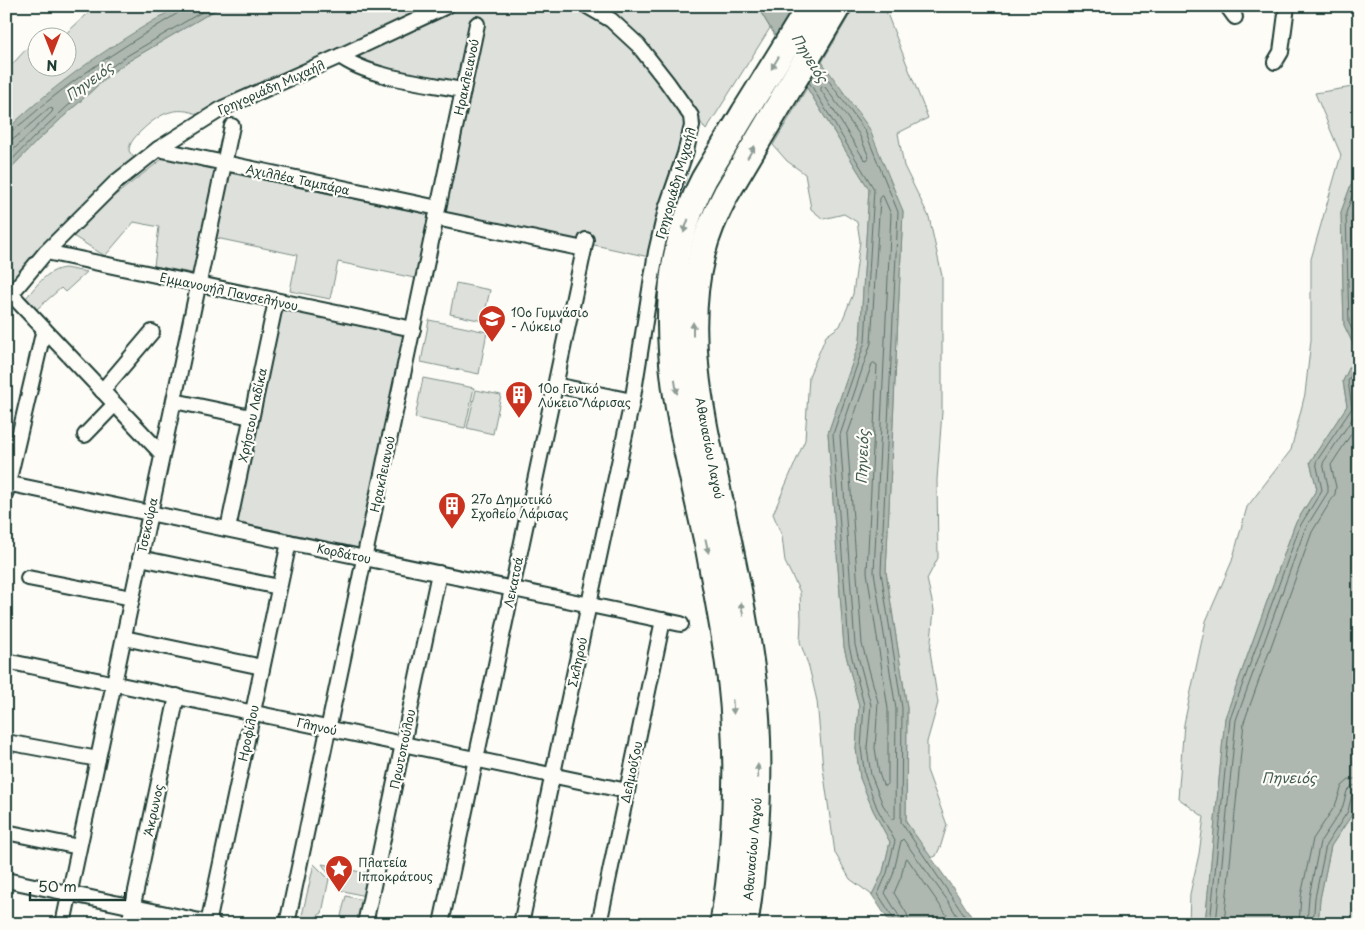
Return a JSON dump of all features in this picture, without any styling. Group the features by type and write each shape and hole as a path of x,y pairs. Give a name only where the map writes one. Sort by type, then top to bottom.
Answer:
{"highway":[{"name":"Αθανασίου Λαγού","path":"723,924 735,815 736,775 731,684 673,369 671,329 674,269 683,235 703,181 810,6"},
{"name":"Αθανασίου Λαγού","path":"745,924 754,858 757,816 758,775 753,682 744,622 695,367 693,330 695,291 702,253 713,221 726,194 838,6"}],"street":[{"name":"Γρηγοριάδη Μιχαήλ","path":"8,297 46,252 116,182 158,149 223,108 447,6"},
{"name":"Γρηγοριάδη Μιχαήλ","path":"587,6 611,20 638,45 691,116 692,126 685,154 666,209 656,252 632,401"},
{"path":"1275,62 1281,52 1287,6"},
{"name":"Ηρακλειανού","path":"287,924 477,24"},
{"path":"340,56 368,72 463,90"},
{"name":"Τσεκούρα","path":"63,924 232,126"},
{"name":"Αχιλλέα Ταμπάρα","path":"158,149 437,213 585,244"},
{"name":"Λεκατσά","path":"441,924 585,244"},
{"name":"Εμμανουήλ Πανσελήνου","path":"46,252 413,329"},
{"path":"8,297 44,329 162,454"},
{"name":"Χρήστου Λαδίκα","path":"228,529 276,300"},
{"path":"7,486 44,329"},
{"path":"102,391 152,332"},
{"path":"555,385 632,401"},
{"path":"174,401 251,417"},
{"name":"Σκληρού","path":"522,924 632,401"},
{"path":"85,435 115,404"},
{"name":"Κορδάτου","path":"7,486 150,513 681,624"},
{"name":"Ηροφίλου","path":"210,923 289,542"},
{"path":"140,558 279,587"},
{"name":"Πρωτοπούλου","path":"365,924 439,574"},
{"path":"28,578 132,598"},
{"name":"Δελμούζου","path":"599,924 663,620"},
{"path":"124,638 262,667"},
{"name":"Γληνού","path":"6,661 627,791"},
{"name":"Άκρωνος","path":"129,924 177,696"},
{"path":"6,742 98,759"},
{"path":"6,832 79,847"},
{"path":"6,880 210,923"}],"shaded area":[{"path":"96,6 179,6 78,72 78,28 72,28"},
{"path":"222,6 438,6 199,115 175,111 160,116 141,131 131,143 129,151 134,158 6,293 6,173 38,140 110,74"},
{"path":"459,6 568,6 603,20 626,39 685,114 688,126 649,257 444,212 472,85 371,65 363,62 358,53"},
{"path":"596,6 757,6 770,28 706,130 679,91"},
{"path":"855,6 884,6 928,118 898,133 904,166 929,217 942,276 942,412 937,480 938,558 927,579 934,610 930,651 938,703 927,742 927,770 947,825 936,856 931,858 906,822 907,708 886,572 903,211 822,62"},
{"path":"28,47 28,78 68,78 6,131 6,71"},
{"path":"1359,86 1359,163 1341,212 1344,325 1357,352 1343,381 1347,406 1310,462 1317,489 1295,524 1225,718 1205,924 1189,924 1190,894 1199,854 1204,817 1178,798 1184,724 1206,621 1232,561 1247,507 1291,450 1305,394 1311,340 1311,259 1341,155 1315,93"},
{"path":"807,88 869,189 860,341 828,433 844,647 859,706 856,748 860,778 873,810 890,842 883,872 872,895 850,879 835,853 823,768 817,701 809,667 800,642 800,592 785,562 782,536 773,514 805,440 809,376 826,336 840,326 853,294 860,241 857,222 844,214 823,219 811,209 805,174 787,161 773,145"},
{"path":"166,156 218,166 197,274 154,266 159,227 134,222 105,256 73,236 113,197"},
{"path":"230,173 432,215 419,279 338,262 330,299 290,291 297,255 216,238"},
{"path":"65,268 87,272 65,292 61,288 37,309 26,298 48,275"},
{"path":"456,283 490,290 483,321 450,314"},
{"path":"280,309 408,335 363,550 236,522"},
{"path":"429,320 487,332 479,374 421,362"},
{"path":"423,378 474,388 465,428 415,418"},
{"path":"476,390 501,395 493,434 467,428"},
{"path":"1353,813 1359,818 1359,924 1318,924 1320,899 1331,846"},
{"path":"314,864 329,879 322,913 305,924 300,924"},
{"path":"322,864 370,874 365,896 340,890"},
{"path":"346,896 363,900 358,924 346,924 341,916"}],"water":[{"name":"Πηνειός","path":"179,6 222,6 110,74 38,140 6,173 6,131 66,79 78,78 78,70"},
{"name":"Πηνειός","path":"757,6 785,6 869,128 903,211 886,572 907,708 906,822 976,924 891,924 872,895 883,872 890,842 873,810 860,778 856,748 859,706 844,647 828,433 860,341 869,189"},
{"name":"Πηνειός","path":"1359,163 1359,786 1353,813 1331,846 1320,899 1318,924 1205,924 1225,718 1295,524 1317,489 1310,462 1347,406 1343,381 1357,352 1344,325 1341,212"}],"place":[{"name":"10ο Γυμνάσιο - Λύκειο","path":"492,343"},
{"name":"10ο Γενικό Λύκειο Λάρισας","path":"519,419"},
{"name":"27ο Δημοτικό Σχολείο Λάρισας","path":"452,530"},
{"name":"Πλατεία Ιπποκράτους","path":"339,893"}]}
